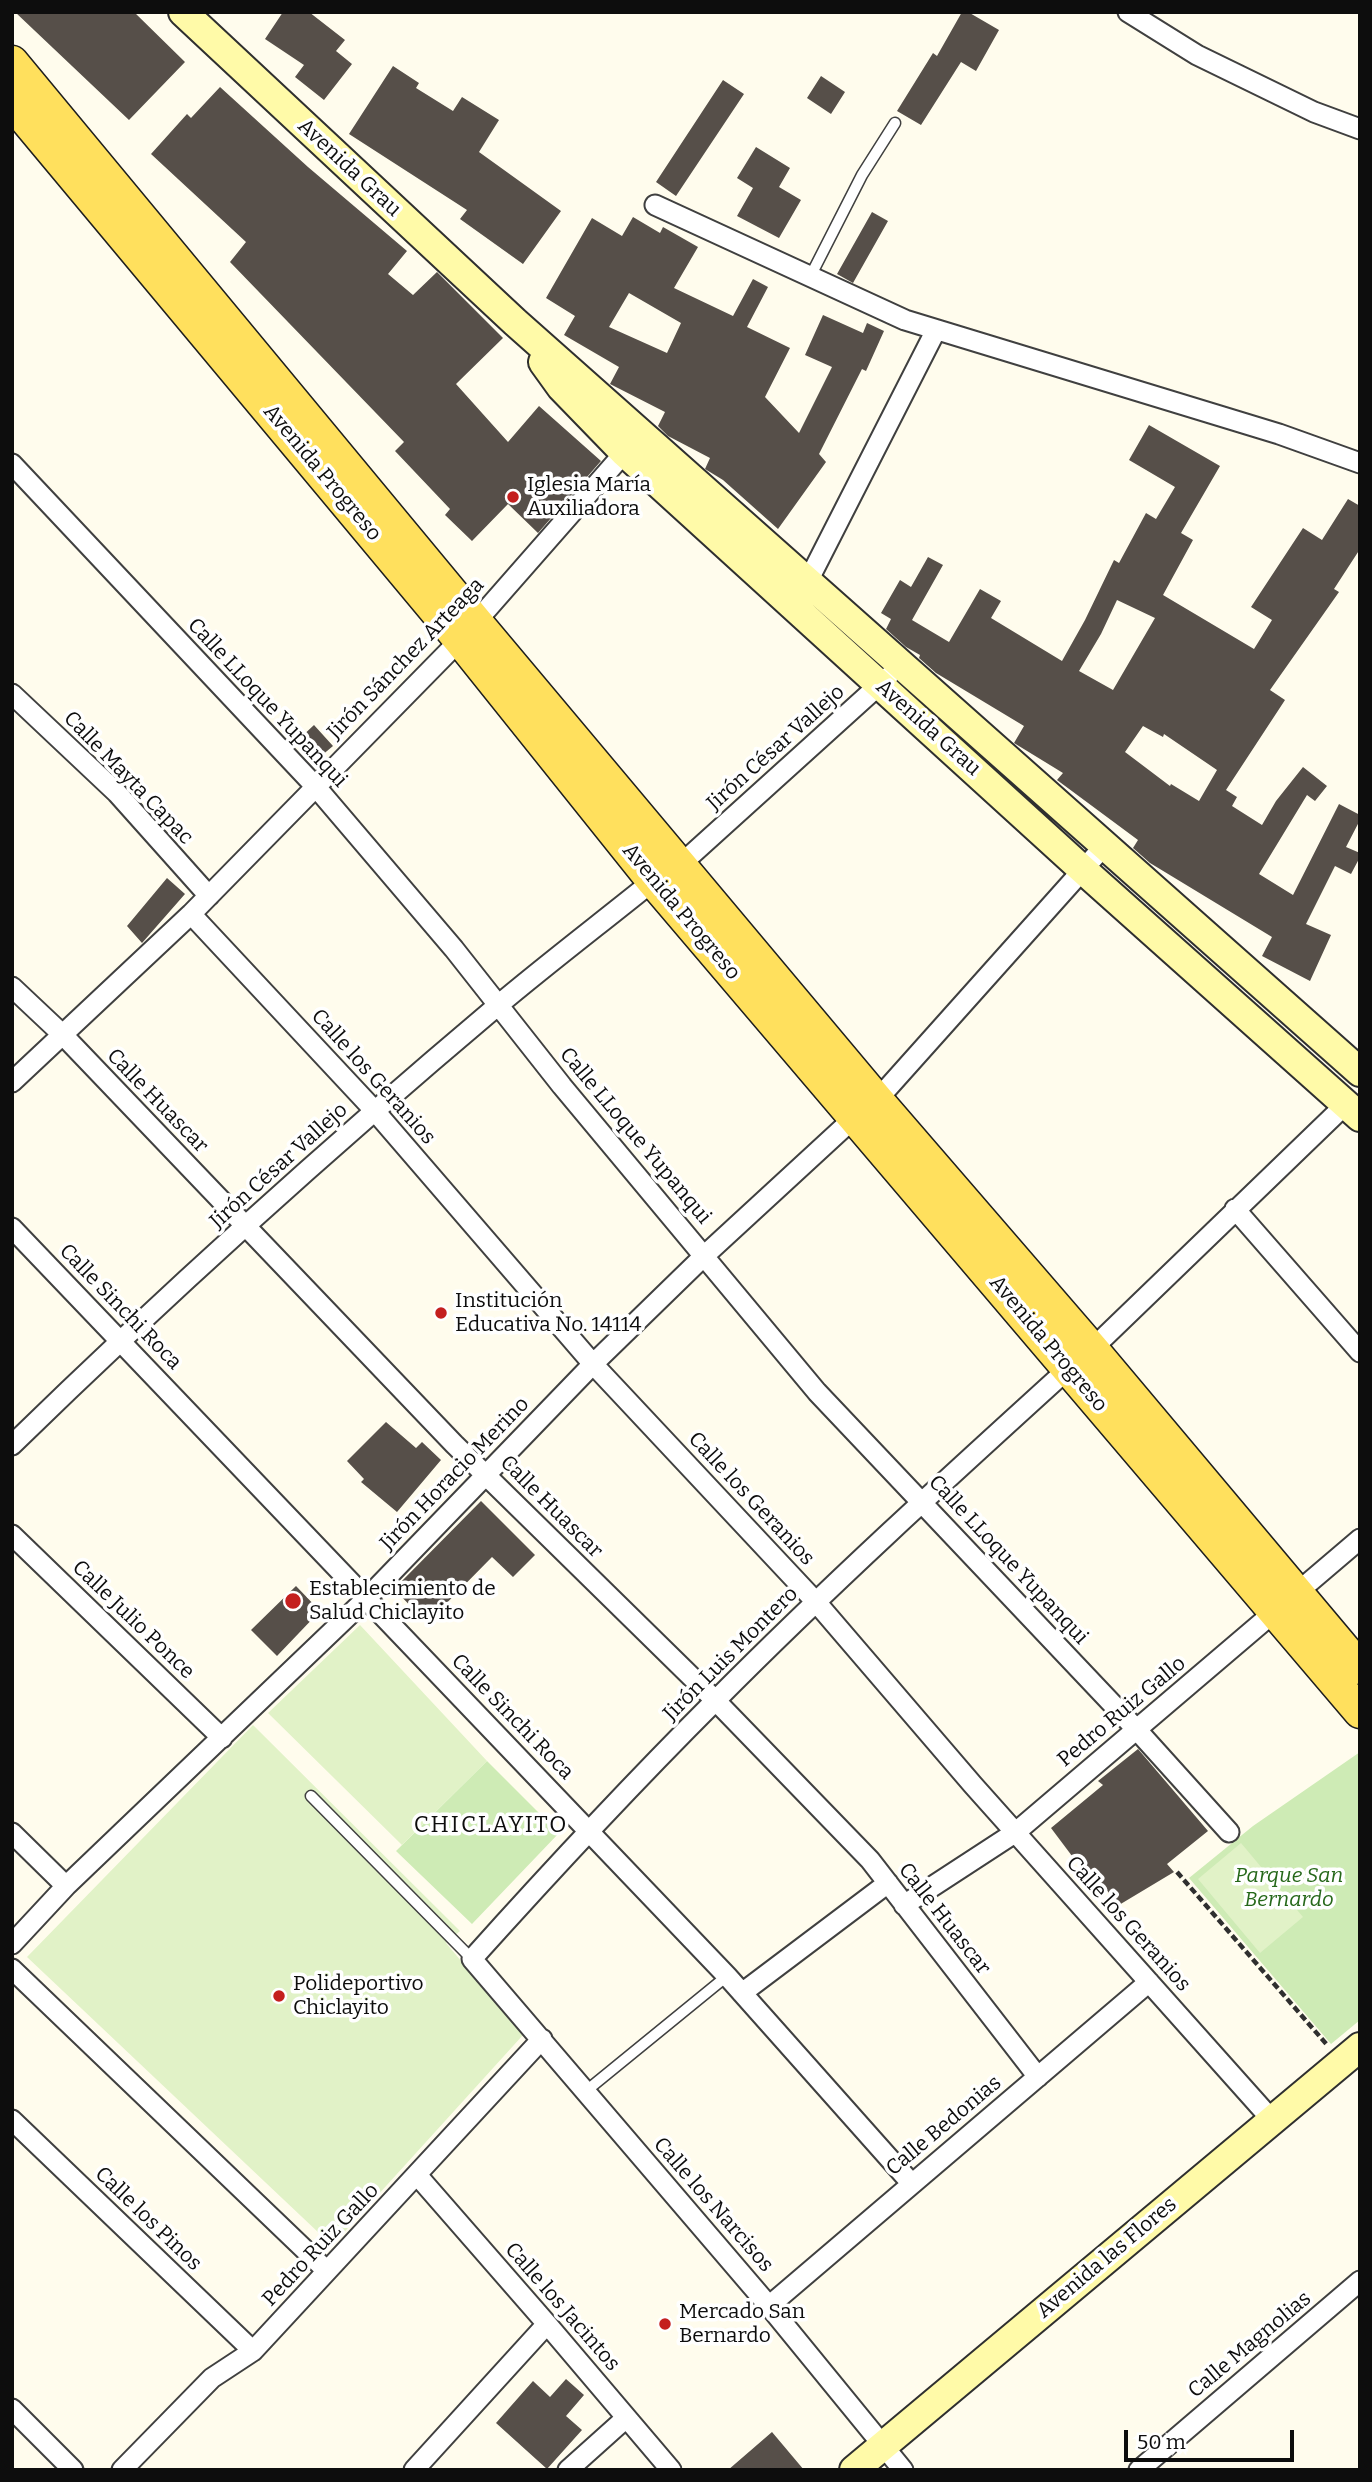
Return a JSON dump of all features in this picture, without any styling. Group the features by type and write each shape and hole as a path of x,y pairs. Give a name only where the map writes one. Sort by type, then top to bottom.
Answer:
{"main road":[{"name":"Avenida Progreso","path":"12,62 468,631 653,881 866,1108 1080,1358 1286,1601 1360,1712"},
{"name":"Avenida Progreso","path":"12,103 468,631 680,864 866,1108"},
{"name":"Avenida Progreso","path":"1286,1601 1360,1668"}],"street":[{"name":"Avenida Grau","path":"183,12 515,322 561,387 808,581 1360,1072"},
{"path":"1128,12 1197,55 1314,112 1360,129"},
{"path":"655,205 905,320 1279,434 1360,463"},
{"path":"808,581 936,330"},
{"name":"Avenida Grau","path":"633,443 881,685 1353,1111"},
{"name":"Jirón Sánchez Arteaga","path":"12,1083 191,914 468,631 633,443"},
{"name":"Calle LLoque Yupanqui","path":"12,464 316,787 817,1392 1137,1730 1228,1832"},
{"name":"Jirón César Vallejo","path":"680,864 881,685 900,663"},
{"name":"Calle Mayta Capac","path":"12,694 117,793 209,896"},
{"name":"Jirón Horacio Merino","path":"12,1944 66,1886 367,1598 593,1364 704,1256 866,1108 1105,845"},
{"name":"Jirón César Vallejo","path":"12,1445 120,1340 374,1110 498,1005 653,881"},
{"name":"Calle los Geranios","path":"191,914 374,1110 593,1364 816,1602 973,1785 1272,2120"},
{"name":"Calle Huascar","path":"12,987 63,1035 485,1474 715,1700 870,1860 1038,2077"},
{"name":"Jirón Luis Montero","path":"471,1958 589,1830 715,1700 816,1602 1080,1358 1235,1209 1353,1111"},
{"path":"1235,1209 1360,1352"},
{"name":"Calle Sinchi Roca","path":"12,1228 727,1976 912,2184"},
{"name":"Calle Julio Ponce","path":"12,1535 222,1738"},
{"name":"Pedro Ruiz Gallo","path":"904,1905 1016,1832 1360,1539"},
{"path":"12,1833 66,1886"},
{"path":"741,1993 888,1883"},
{"path":"471,1958 542,2039"},
{"path":"12,1969 327,2271"},
{"name":"Calle Bedonias","path":"769,2306 1149,1982"},
{"name":"Pedro Ruiz Gallo","path":"122,2470 212,2378 253,2351 542,2039"},
{"name":"Calle los Narcisos","path":"542,2039 769,2306 903,2470"},
{"name":"Avenida las Flores","path":"854,2470 1351,2054"},
{"name":"Calle los Pinos","path":"12,2120 253,2351"},
{"name":"Calle los Jacintos","path":"417,2175 671,2470"},
{"name":"Calle Magnolias","path":"1139,2470 1360,2281"},
{"path":"414,2470 547,2324"},
{"path":"12,2409 73,2470"},
{"path":"568,2470 626,2418"}],"lane":[{"path":"810,277 862,175 895,123"},
{"path":"311,1796 471,1958"},
{"path":"586,2091 727,1976"}],"path":[{"path":"1177,1872 1351,2054"}],"green space":[{"path":"360,1625 487,1761 402,1845 268,1713"},
{"name":"Polideportivo Chiclayito","path":"253,1725 460,1931 446,1943 523,2035 338,2239 320,2234 27,1957"},
{"name":"Parque San Bernardo","path":"1360,1752 1360,2020 1331,2044 1189,1878 1253,1826"},
{"path":"487,1761 559,1833 472,1924 396,1851"},
{"path":"1241,1843 1303,1917 1260,1953 1198,1879"}],"building":[{"path":"15,12 134,12 185,62 129,120"},
{"path":"283,12 309,12 345,40 336,51 352,64 324,100 295,77 304,65 265,39"},
{"path":"962,12 968,12 999,30 976,71 961,62 921,125 897,111 933,53 937,56"},
{"path":"393,66 419,83 416,88 453,111 462,97 499,120 479,152 561,211 523,264 460,219 467,210 349,134"},
{"path":"821,76 845,92 831,114 807,98"},
{"path":"723,80 744,94 676,196 656,182"},
{"path":"220,87 308,167 407,251 388,274 413,295 437,272 503,338 456,384 508,442 539,406 601,461 538,533 508,504 472,541 445,515 450,509 395,451 404,442 230,262 246,242 151,154 187,114 191,118"},
{"path":"756,147 790,168 779,187 801,200 779,238 737,216 753,188 737,178"},
{"path":"872,212 888,221 853,283 837,274"},
{"path":"633,217 660,233 663,227 698,247 674,288 733,316 753,279 768,287 747,327 790,348 765,397 799,433 832,367 805,355 823,315 863,333 867,323 884,331 866,371 862,369 819,454 826,462 778,529 723,480 705,469 710,458 668,436 658,426 665,412 610,384 619,367 564,335 575,316 546,298 592,218 622,236","holes":["629,293 681,323 667,353 609,327"]},
{"path":"1149,425 1220,466 1181,533 1193,540 1163,595 1254,649 1272,620 1251,607 1303,528 1322,540 1348,499 1360,506 1360,549 1334,589 1339,592 1270,690 1285,700 1226,790 1237,797 1232,806 1262,825 1276,801 1303,767 1327,786 1315,801 1307,795 1259,874 1293,895 1339,804 1360,815 1346,847 1360,853 1360,857 1351,874 1335,866 1306,924 1331,935 1310,981 1262,956 1272,937 1150,863 1133,848 1138,840 1057,780 1063,773 1014,743 1024,726 936,673 919,658 920,655 906,647 886,629 891,619 881,613 900,580 911,587 928,557 943,565 912,620 949,642 980,589 1001,601 991,618 1062,661 1114,560 1119,563 1146,513 1156,519 1175,487 1129,460","holes":["1117,600 1155,618 1113,690 1079,671","1143,726 1163,737 1164,734 1217,770 1199,801 1171,784 1170,786 1125,752"]},
{"path":"314,725 333,746 315,761 298,740"},
{"path":"167,878 185,894 142,943 127,926"},
{"path":"386,1422 416,1448 422,1442 441,1460 397,1512 361,1482 364,1479 347,1461"},
{"path":"481,1501 535,1555 513,1577 492,1557 427,1623 394,1589"},
{"path":"296,1586 320,1611 277,1656 251,1630"},
{"path":"1138,1749 1208,1831 1167,1864 1174,1872 1119,1905 1081,1859 1075,1860 1051,1828 1103,1785 1098,1781"},
{"path":"566,2379 584,2395 566,2416 582,2430 547,2469 496,2423 533,2381 550,2397"},
{"path":"772,2432 804,2470 728,2470"}],"place":[{"name":"Iglesia María Auxiliadora","path":"513,497"},
{"name":"Institución Educativa No. 14114","path":"441,1313"},
{"name":"Establecimiento de Salud Chiclayito","path":"293,1601"},
{"name":"Polideportivo Chiclayito","path":"279,1996"},
{"name":"Mercado San Bernardo","path":"665,2324"}],"district":[{"name":"CHICLAYITO","path":"491,1826"}]}
